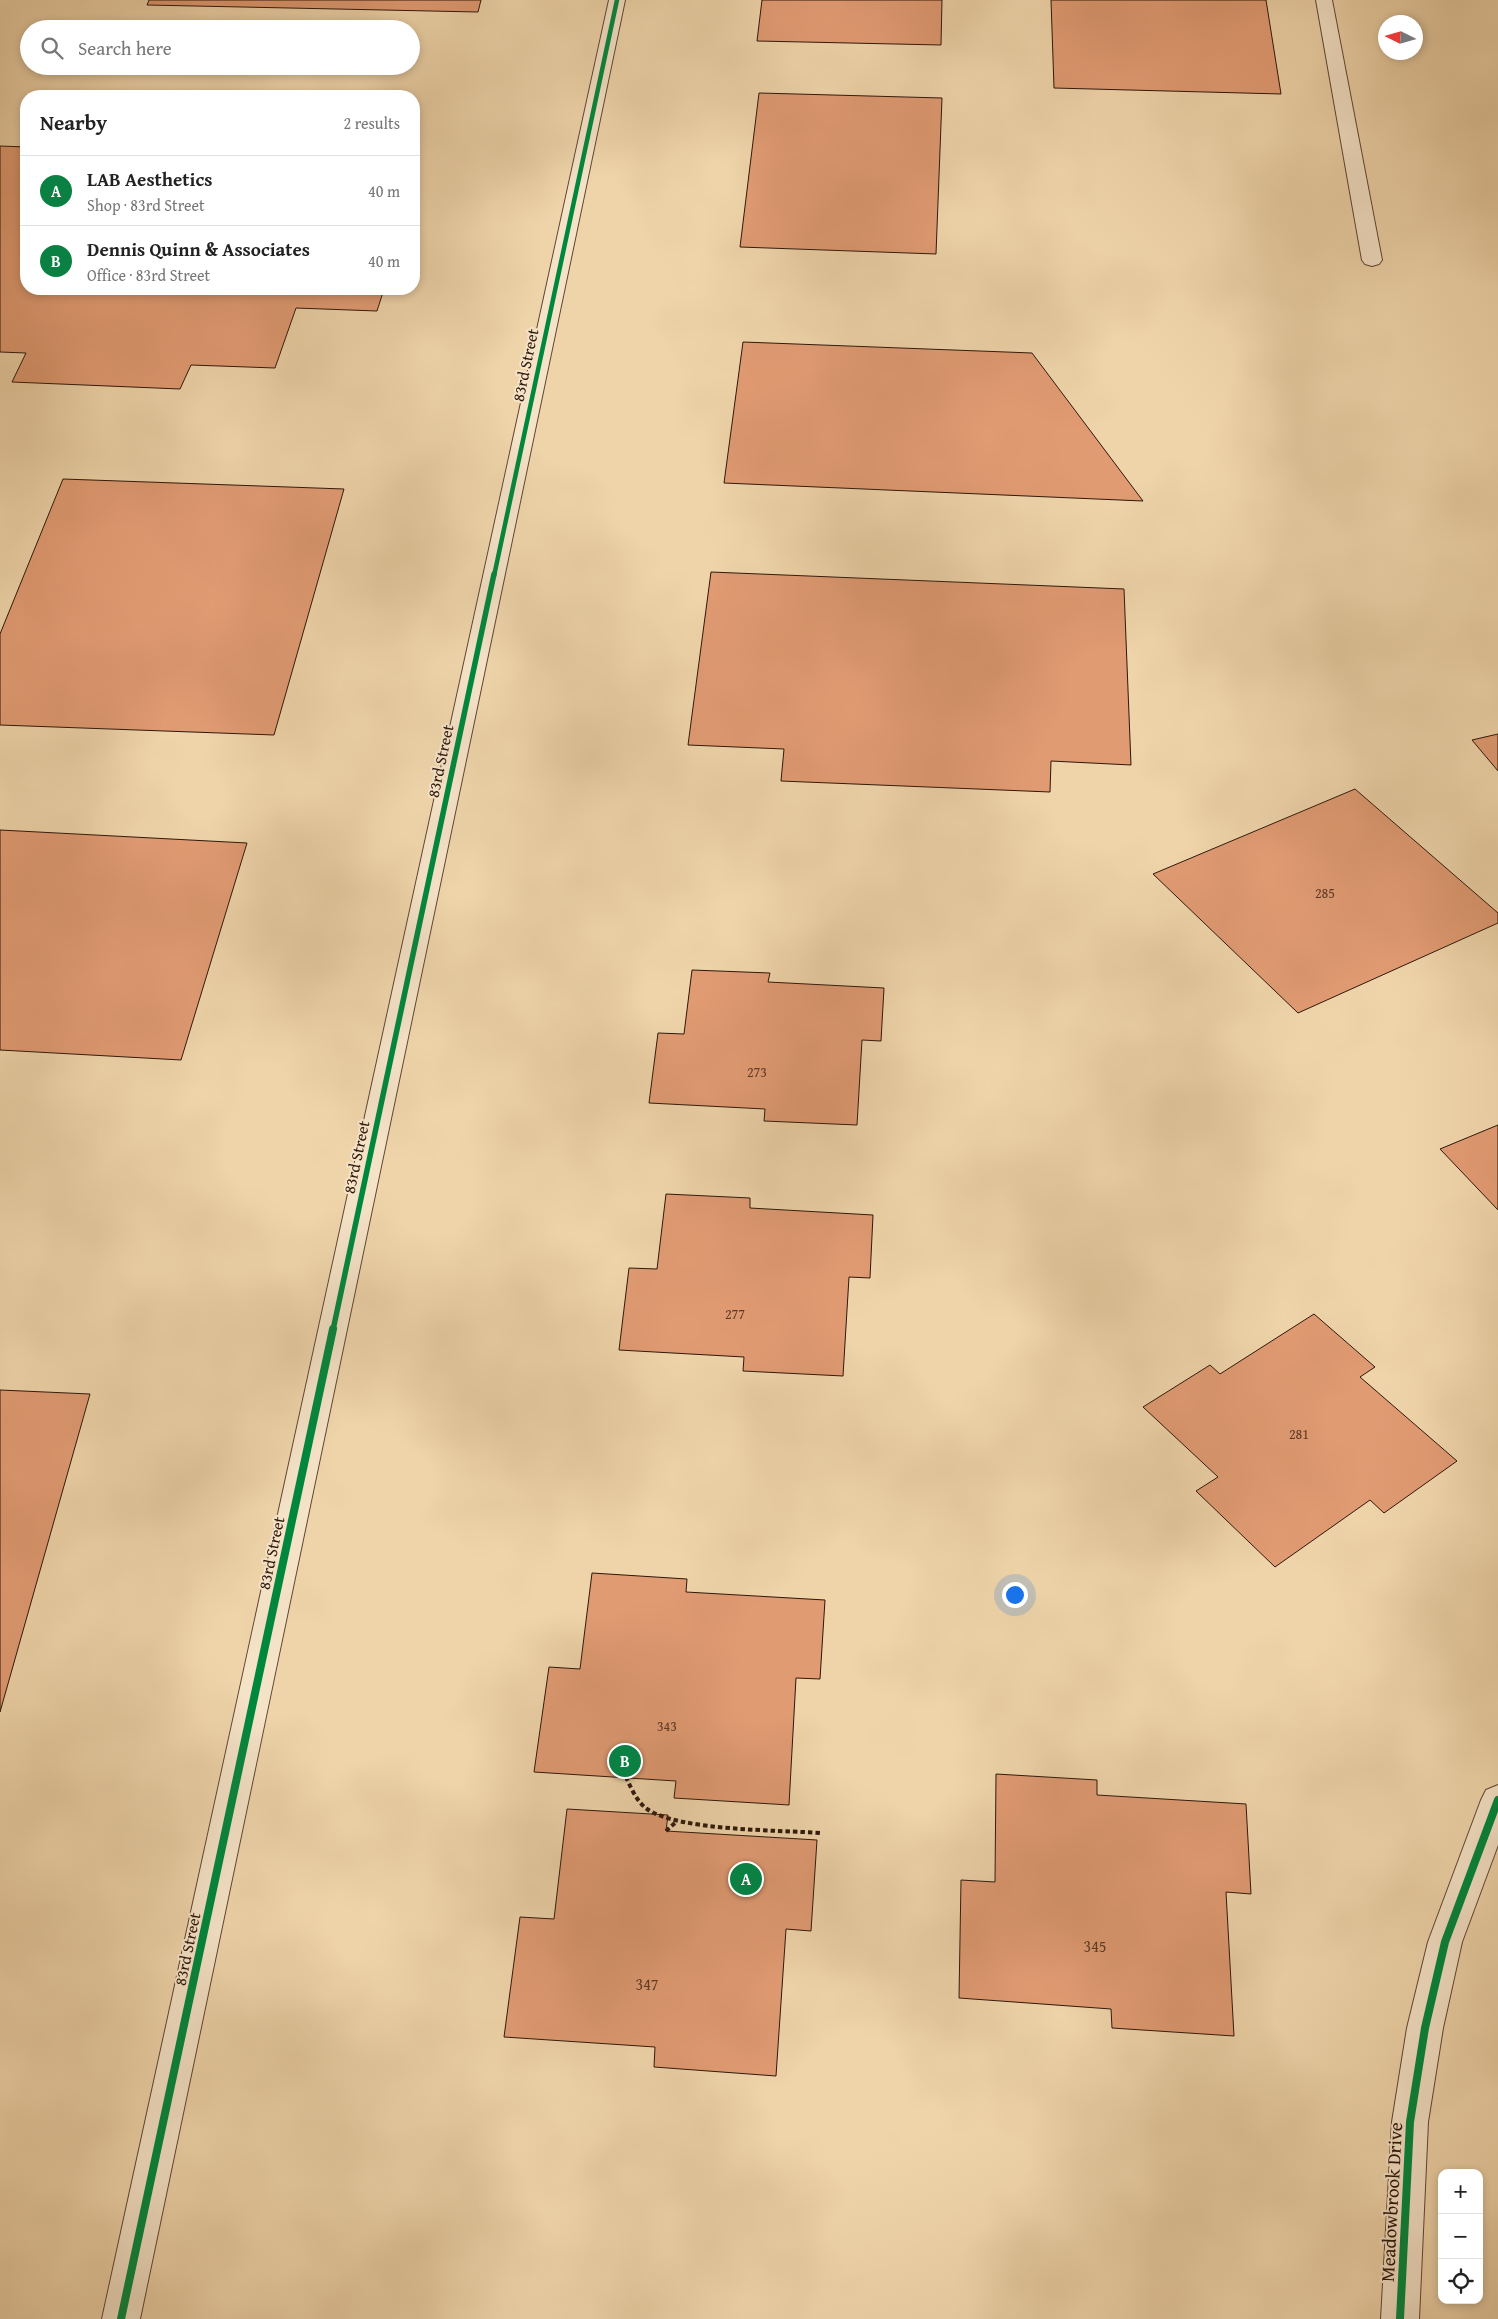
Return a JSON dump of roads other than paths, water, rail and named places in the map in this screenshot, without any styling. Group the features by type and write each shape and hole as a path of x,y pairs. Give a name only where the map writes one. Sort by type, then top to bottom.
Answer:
{"street":[{"name":"83rd Street","path":"121,2319 617,0"},
{"path":"1324,0 1372,260"},
{"name":"Meadowbrook Drive","path":"1400,2319 1410,2122 1425,2028 1446,1942 1498,1800"}],"place":[{"name":"Dennis Quinn & Associates","path":"625,1761"},
{"name":"LAB Aesthetics","path":"746,1879"}]}
